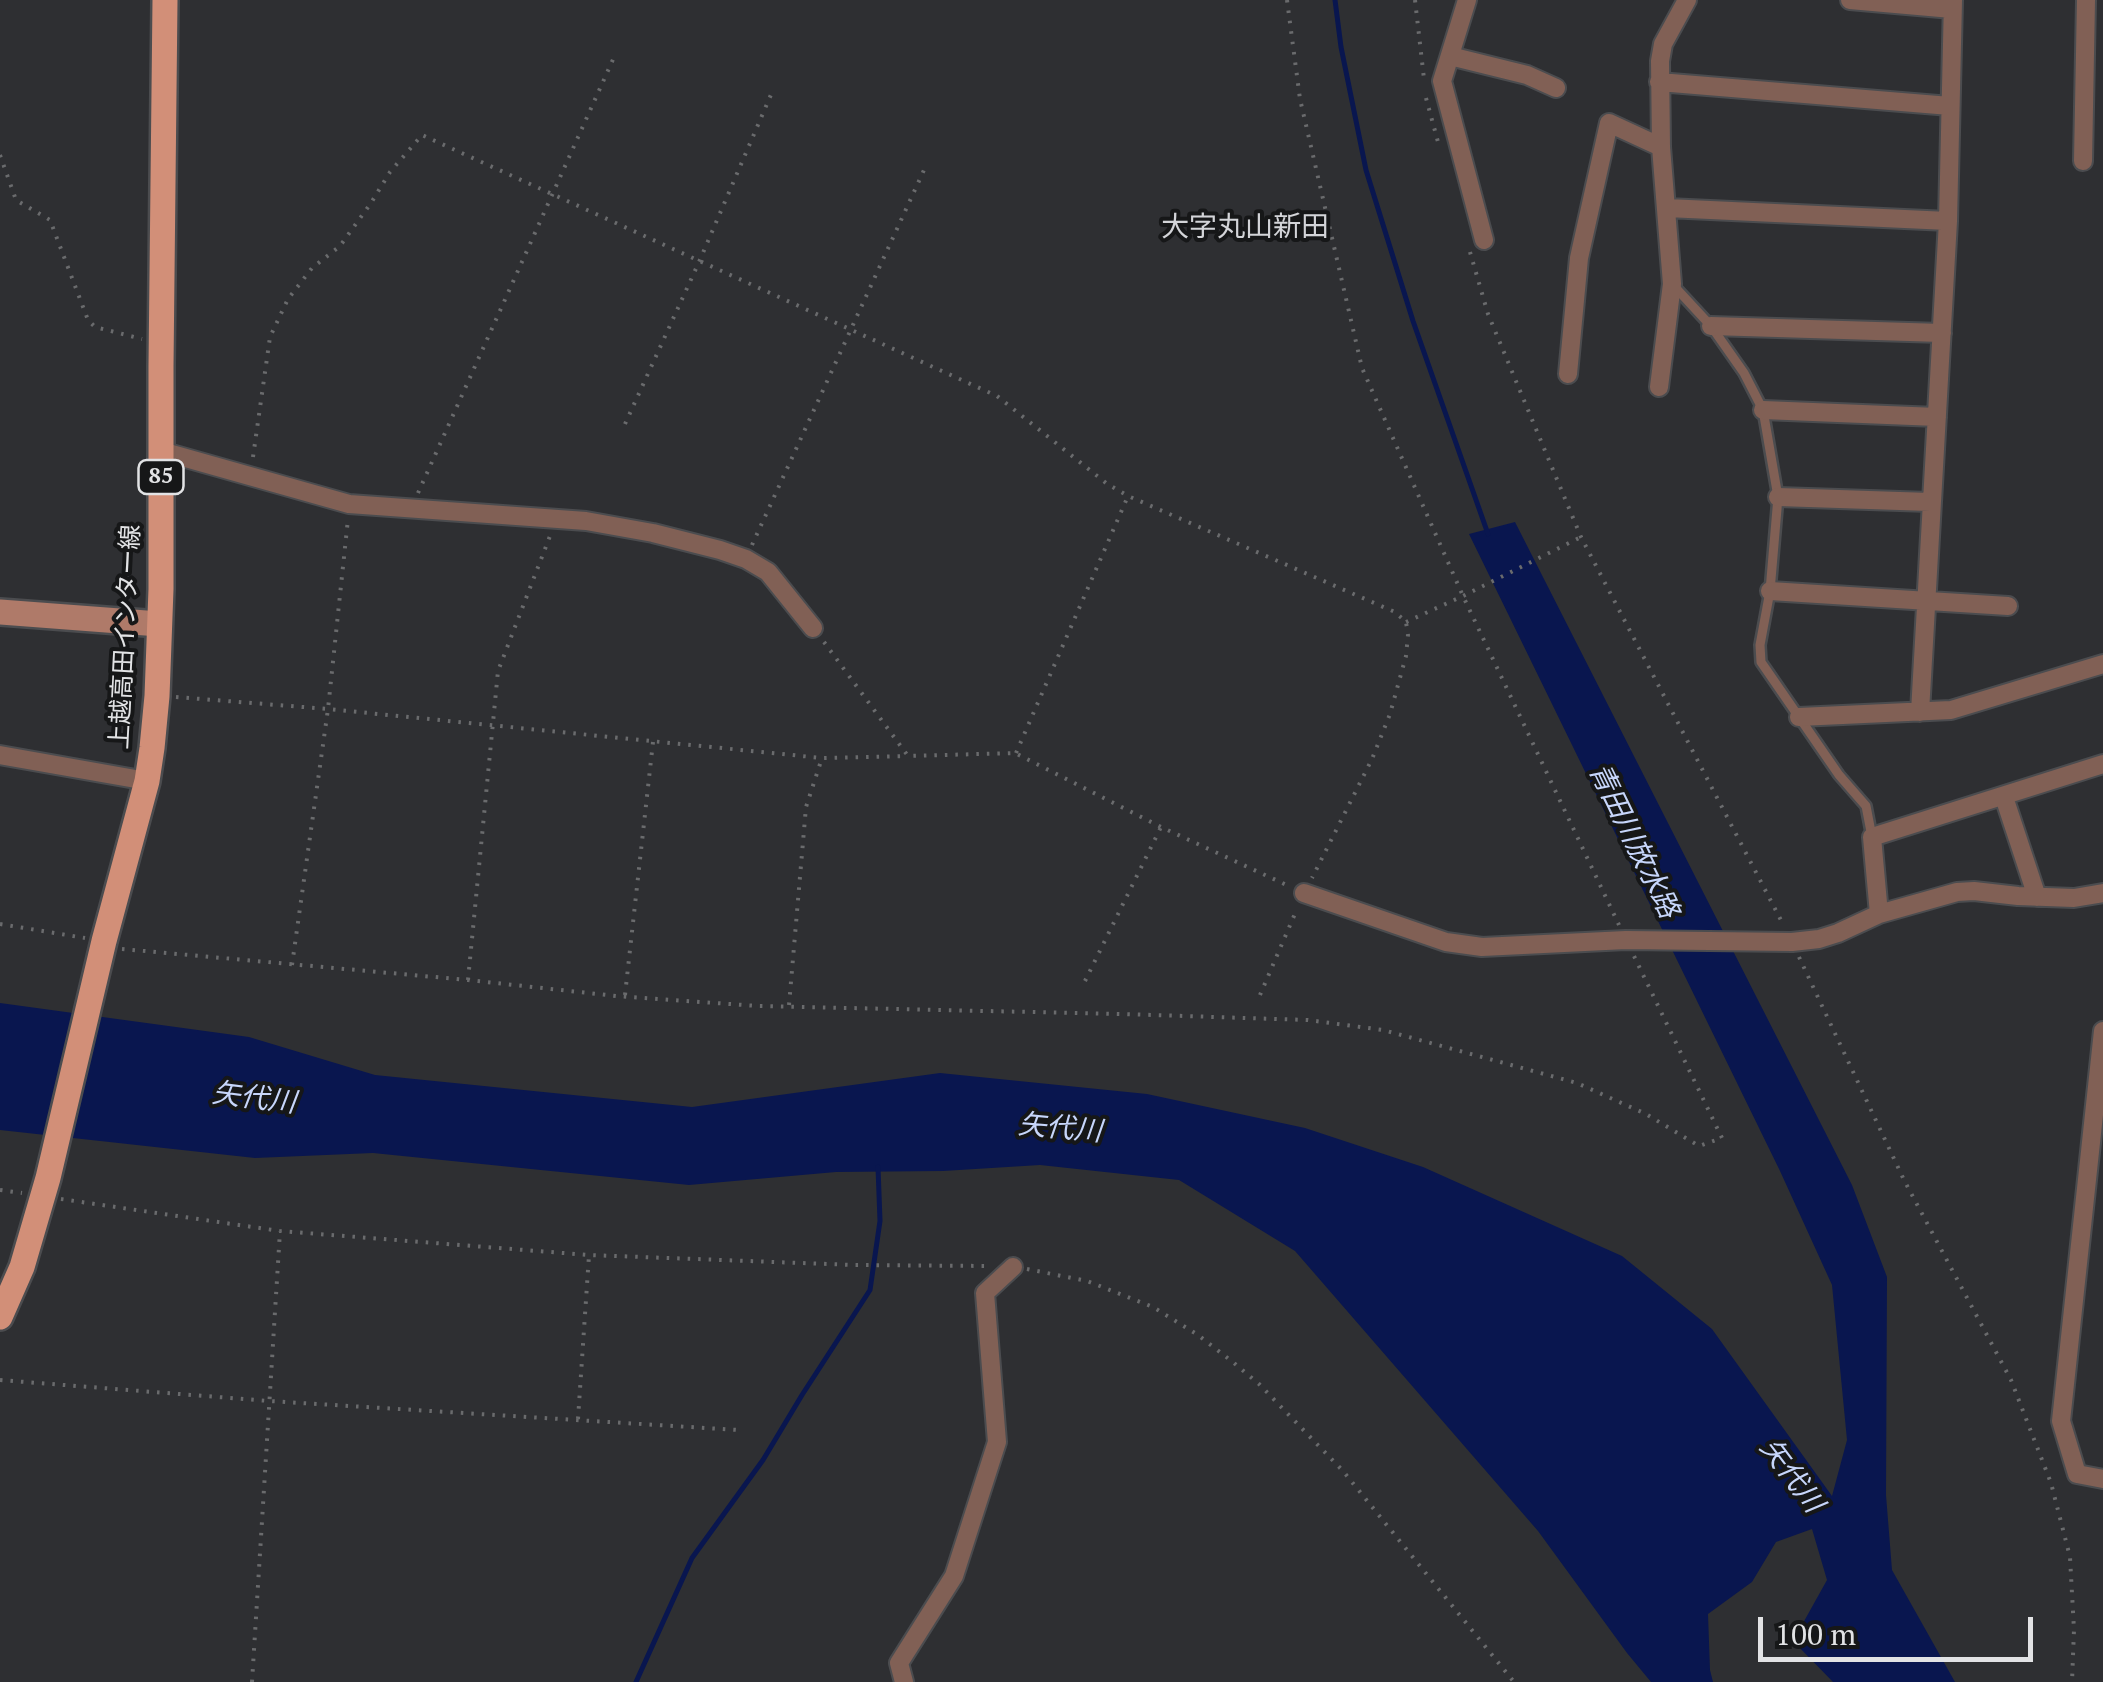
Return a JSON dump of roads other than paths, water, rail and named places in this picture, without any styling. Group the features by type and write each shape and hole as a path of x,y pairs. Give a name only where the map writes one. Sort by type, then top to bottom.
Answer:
{"main road":[{"name":"上越高田インター線","path":"0,1316 22,1268 46,1187 147,781 157,696 159,624 166,0"}],"street":[{"path":"1467,0 1442,81 1475,239"},
{"path":"1659,388 1672,284 1659,82 1663,44 1686,0"},
{"path":"1850,0 1952,4 1948,221 1920,712"},
{"path":"2084,160 2086,0"},
{"path":"1450,56 1527,75 1556,88"},
{"path":"1659,82 1950,106"},
{"path":"1568,374 1579,258 1609,123 1661,147"},
{"path":"1667,208 1948,221"},
{"path":"1711,326 1942,333"},
{"path":"1763,410 1936,416"},
{"path":"161,452 349,504 601,523 720,550 768,572 813,628"},
{"path":"1778,496 1930,502"},
{"path":"1770,591 2008,606"},
{"path":"0,612 159,624"},
{"path":"1799,717 1951,710 2103,664"},
{"path":"0,755 147,781"},
{"path":"1878,914 1872,837 2103,764"},
{"path":"2004,797 2036,898"},
{"path":"1304,894 1446,942 1482,946 1626,940 1792,942 1819,939 1878,914 1957,892 2036,898 2103,894"},
{"path":"2103,1031 2099,1124 2061,1420 2078,1474 2103,1479"},
{"path":"904,1682 899,1662 954,1576 997,1442 985,1292 1013,1267"}],"lane":[{"path":"1672,284 1711,326 1744,373 1763,410 1778,496 1761,662 1839,775 1866,806 1872,837"}],"water":[{"name":"矢代川","path":"1515,522 1852,1185 1887,1277 1886,1495 1892,1570 1955,1682 1833,1682 1793,1641 1827,1580 1812,1529 1776,1542 1752,1582 1708,1614 1713,1682 1651,1682 1538,1531 1295,1251 1179,1180 1040,1165 836,1172 689,1185 373,1153 255,1158 0,1130 0,1003 249,1037 375,1075 692,1107 940,1073 1147,1094 1305,1128 1423,1167 1622,1256 1712,1329 1832,1496 1847,1440 1832,1285 1469,534"}],"waterway":[{"name":"青田川放水路","path":"1335,0 1366,170 1413,321 1488,534"},
{"path":"636,1682 692,1558 763,1460 870,1290 880,1221 878,1167"}],"district":[{"name":"大字丸山新田","path":"1245,228"}]}
